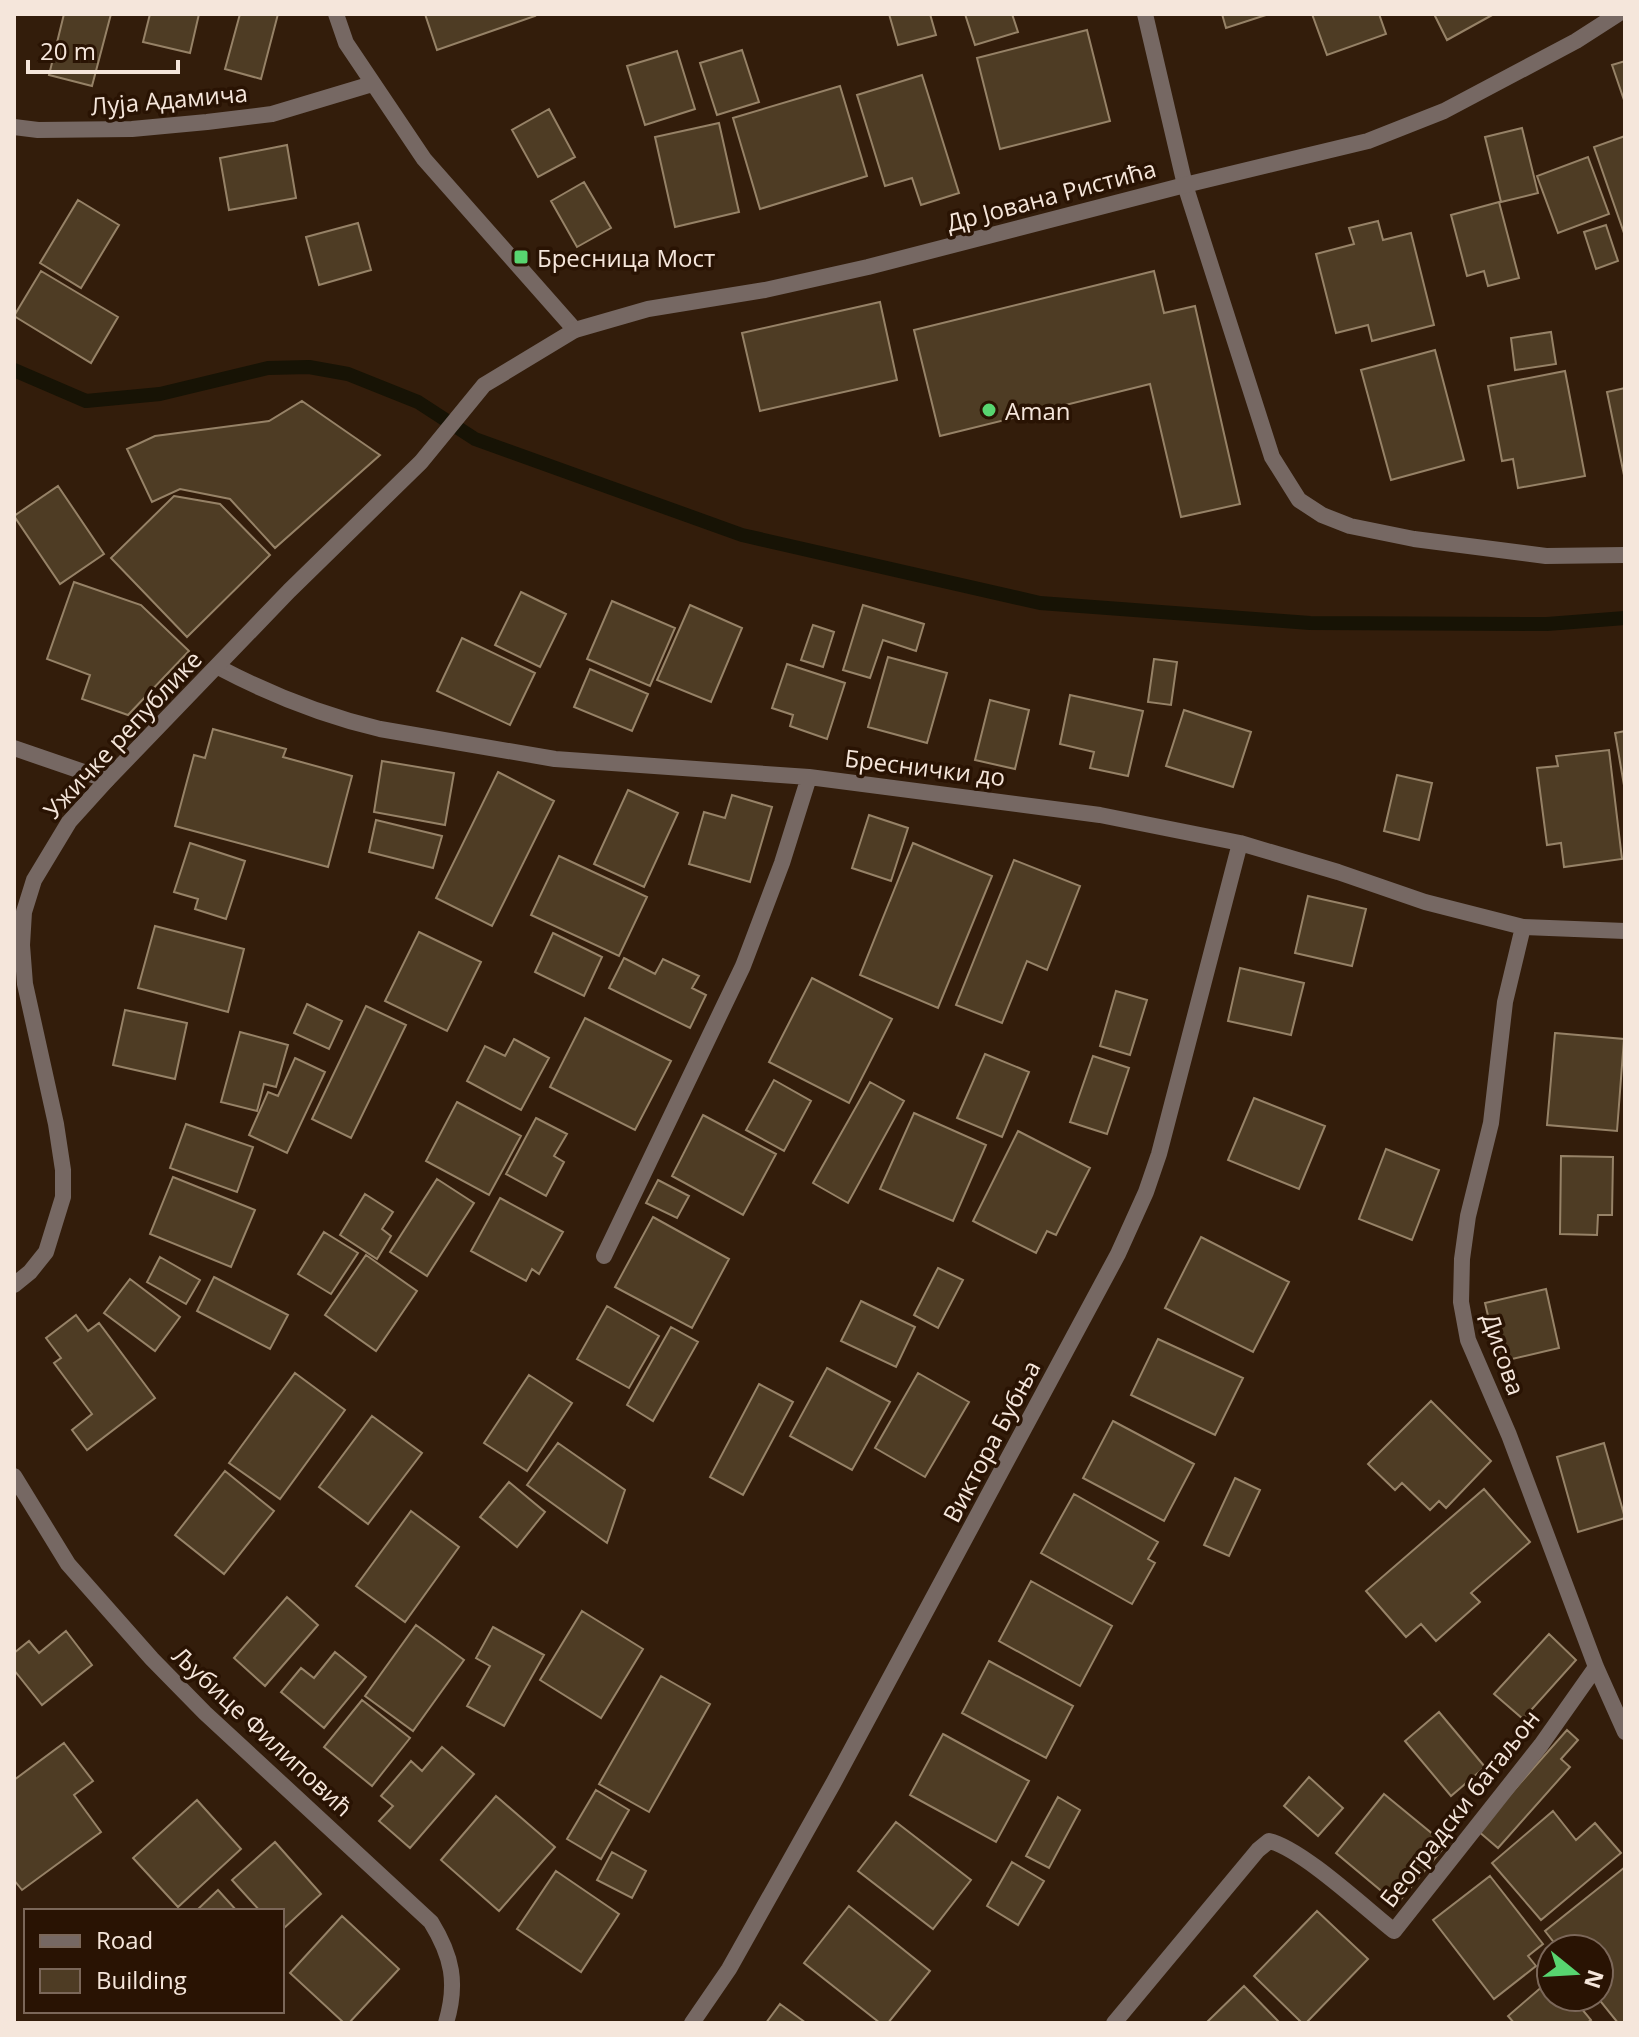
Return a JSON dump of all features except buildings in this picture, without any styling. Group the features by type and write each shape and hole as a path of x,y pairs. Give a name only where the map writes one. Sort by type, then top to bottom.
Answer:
{"street":[{"path":"336,14 346,43 424,159 575,330"},
{"path":"1145,14 1185,185 1272,457 1299,500 1322,515 1350,526 1414,539 1546,556 1625,555"},
{"name":"Др Јована Ристића","path":"484,385 575,330 648,309 765,290 868,267 1368,141 1411,125 1502,81 1618,14"},
{"name":"Луја Адамича","path":"14,127 38,130 132,129 207,122 272,114 372,84"},
{"name":"Ужичке републике","path":"14,1285 30,1272 46,1252 63,1197 63,1170 56,1124 25,984 22,945 24,912 34,880 69,822 107,780 289,591 421,462 484,385"},
{"name":"Бреснички до","path":"218,667 268,694 380,729 555,759 809,777 1100,815 1240,843 1425,902 1523,927 1625,931"},
{"path":"14,748 107,780"},
{"path":"604,1256 743,966 782,863 809,777"},
{"name":"Виктора Бубња","path":"692,2023 729,1969 834,1782 1136,1216 1159,1154 1240,843"},
{"name":"Дисова","path":"1523,927 1505,1002 1483,1166 1468,1216 1462,1259 1461,1302 1468,1340 1509,1435 1596,1667 1625,1732"},
{"name":"Љубице Филиповић","path":"14,1476 68,1564 152,1659 205,1713 431,1922 445,1944 452,1965 446,2023"},
{"name":"Београдски батаљон","path":"1114,2023 1269,1841 1282,1844 1301,1857 1394,1931 1541,1745 1596,1667"}],"waterway":[{"path":"14,370 86,401 160,394 268,368 309,367 348,374 418,402 475,439 742,535 1040,603 1310,623 1547,624 1625,618"}],"place":[{"name":"Бресница Мост","path":"521,257"},
{"name":"Aman","path":"989,410"}]}
